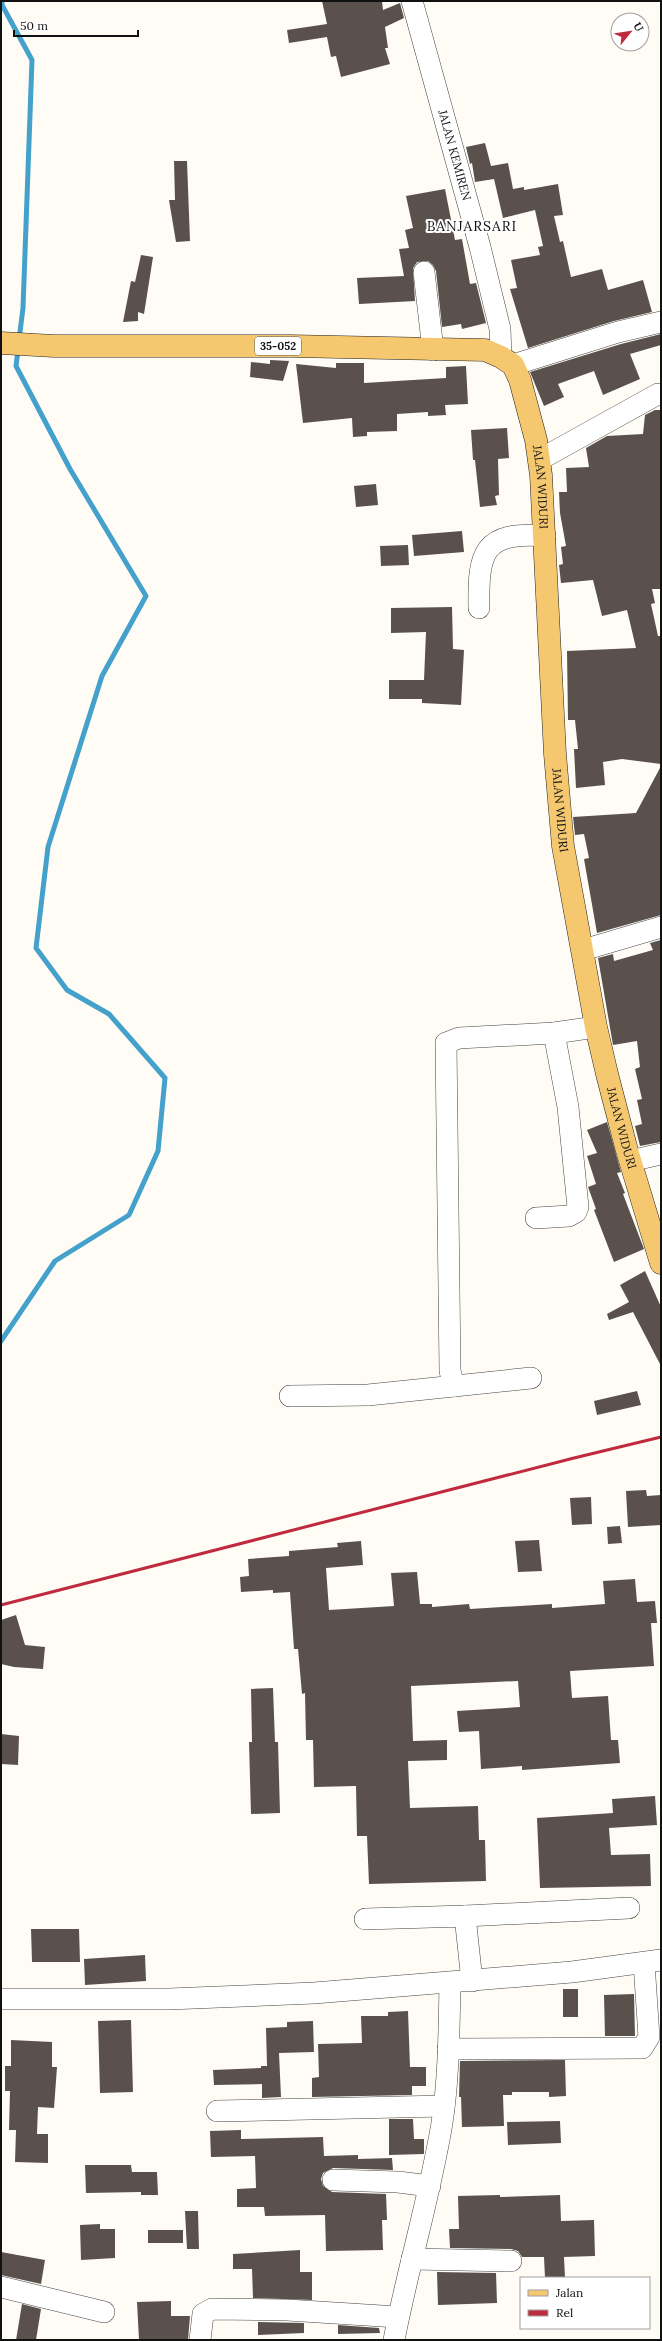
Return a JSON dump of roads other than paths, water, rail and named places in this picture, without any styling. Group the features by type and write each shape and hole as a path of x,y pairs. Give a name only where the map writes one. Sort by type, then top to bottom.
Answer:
{"main road":[{"name":"35-052","path":"5,343 54,346 291,346 486,350 507,361"},
{"name":"JALAN WIDURI","path":"507,361 520,380 538,453 530,535 563,846 583,950 589,1028 661,1263"}],"street":[{"name":"JALAN KEMIREN","path":"412,1 480,247 507,361"},
{"path":"424,272 433,350"},
{"path":"507,361 661,322"},
{"path":"538,453 658,394"},
{"path":"479,608 478,574 483,557 489,547 501,538 530,535"},
{"path":"583,950 661,927"},
{"path":"454,1386 450,1371 446,1043 459,1038 557,1032 589,1028"},
{"path":"536,1218 569,1216 576,1212 578,1207 568,1107 557,1032"},
{"path":"630,1161 661,1154"},
{"path":"290,1396 368,1395 531,1378"},
{"path":"365,1919 629,1908"},
{"path":"464,1916 472,1981"},
{"path":"1,1999 170,1999 314,1993 472,1981 653,1961 649,2037 642,2048 448,2049"},
{"path":"398,2339 398,2317 430,2186 444,2106 448,2049 450,1983"},
{"path":"217,2111 444,2106"},
{"path":"333,2180 398,2182 430,2186"},
{"path":"412,2259 511,2261"},
{"path":"1,2287 104,2312"},
{"path":"200,2340 203,2314 212,2309 288,2310 398,2317"}],"waterway":[{"path":"2,1 2,5 32,60 23,308 19,340"},
{"path":"1,1341 55,1261 129,1215 158,1151 165,1078 109,1014 67,990 36,948 48,847 102,676 146,596 70,469 16,366 18,350"}],"railway":[{"path":"1,1605 661,1437"}],"district":[{"name":"BANJARSARI","path":"472,226"}]}
